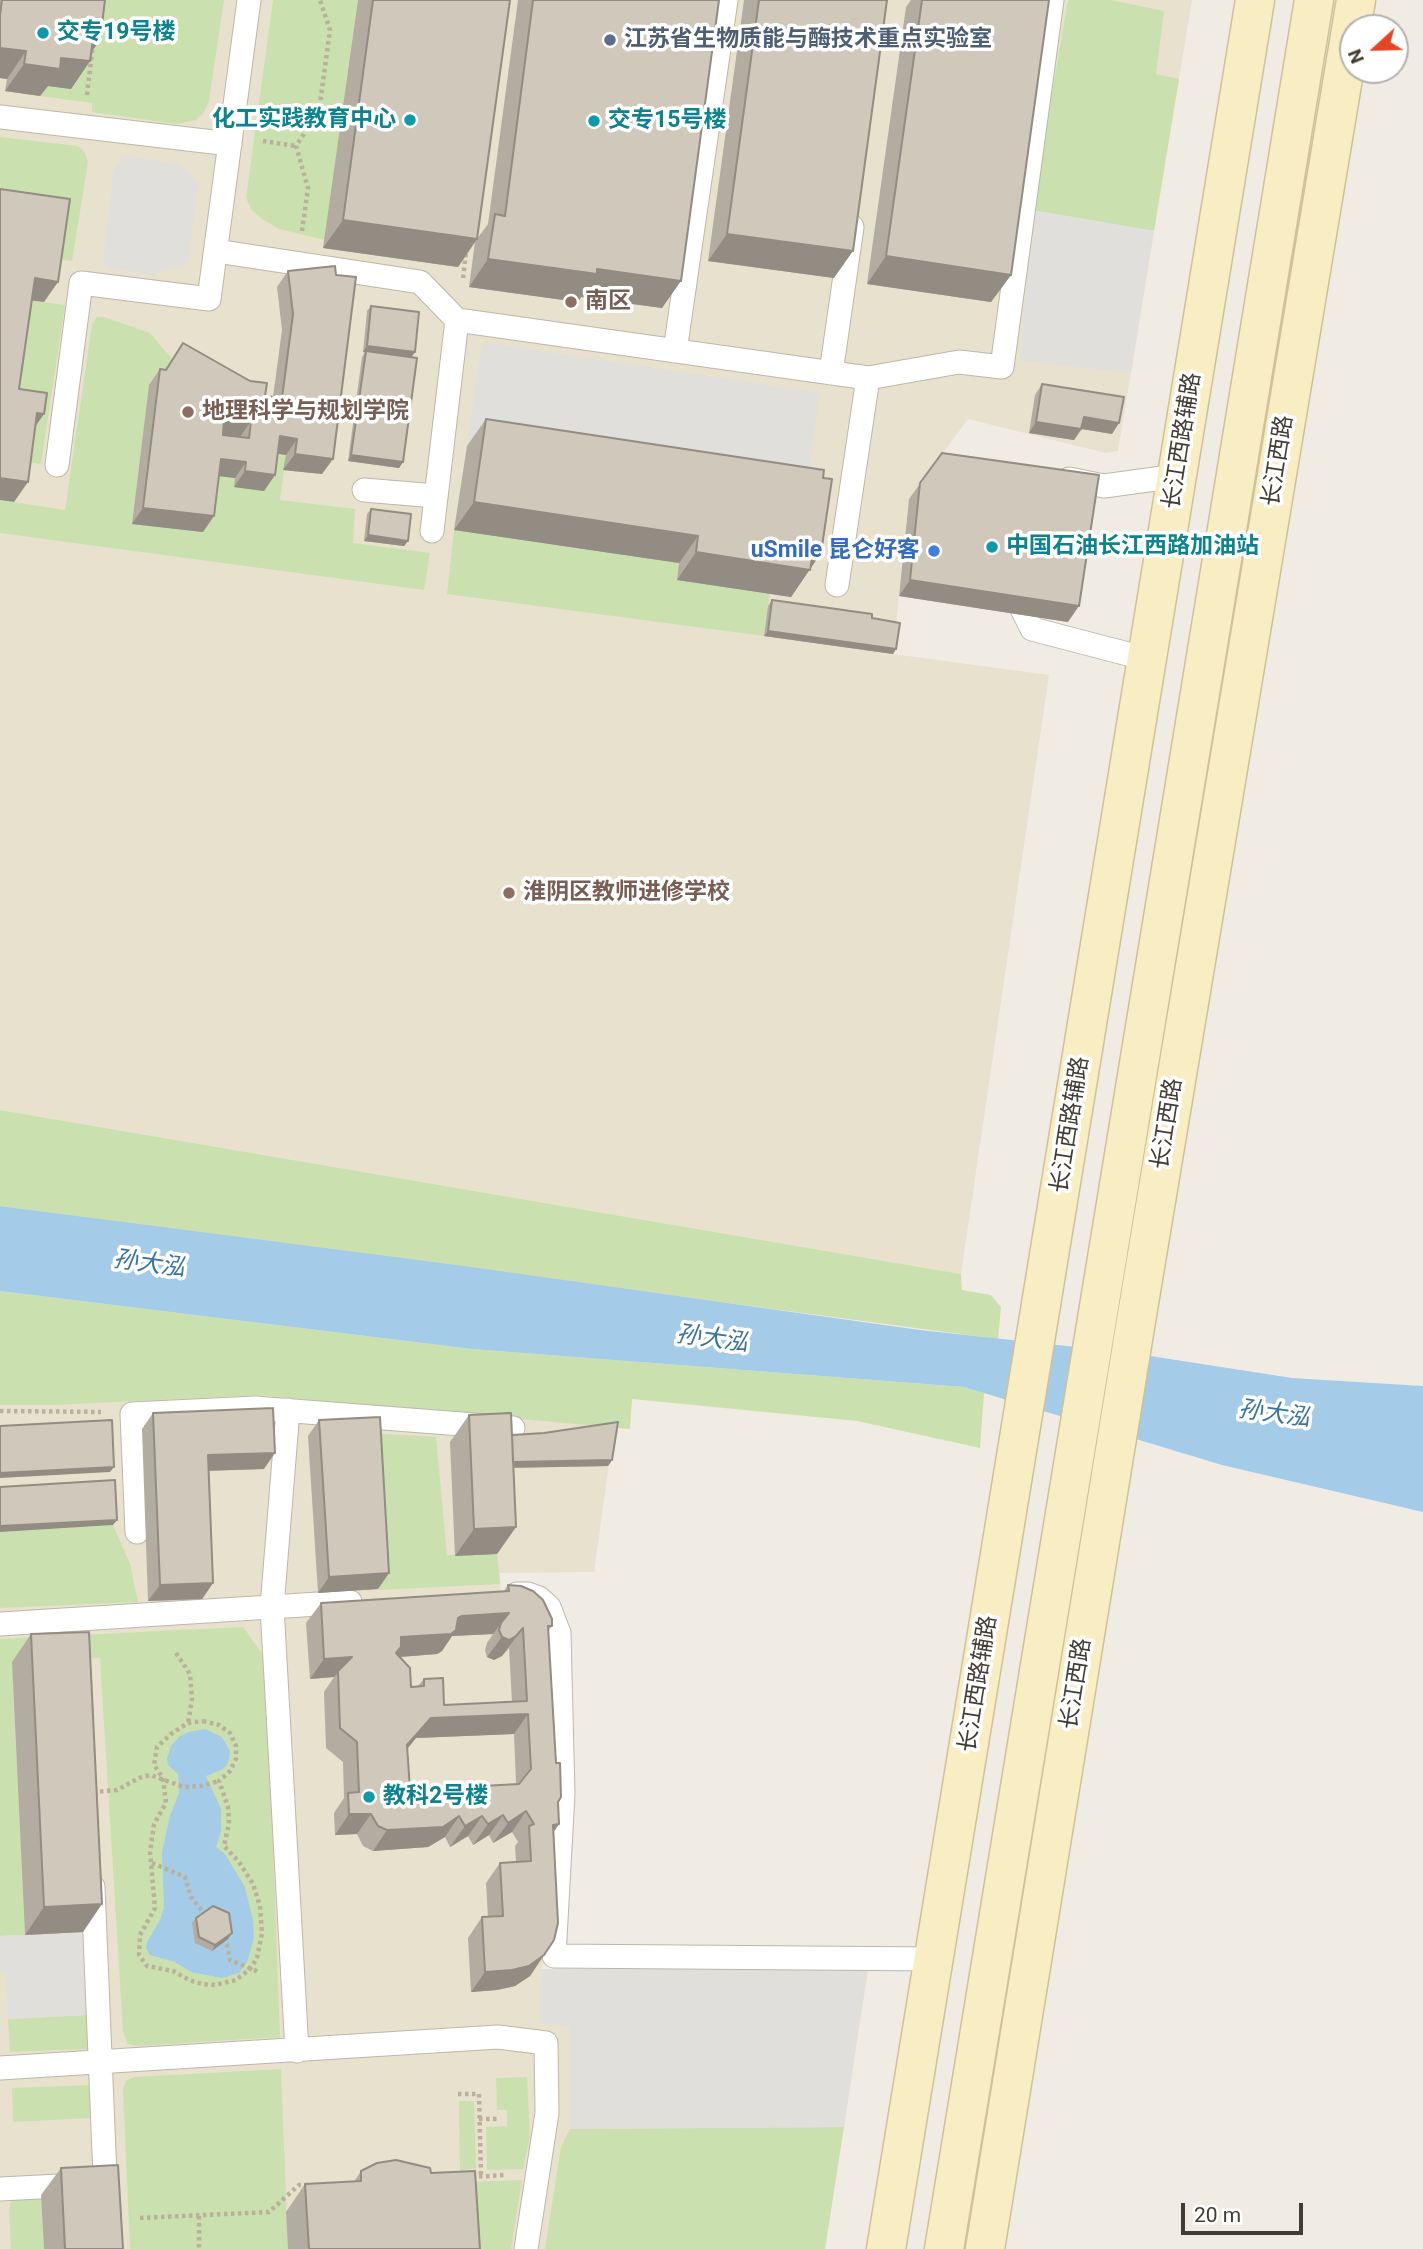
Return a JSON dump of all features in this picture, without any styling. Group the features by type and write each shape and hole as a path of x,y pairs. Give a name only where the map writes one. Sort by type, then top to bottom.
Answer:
{"main road":[{"name":"长江西路辅路","path":"886,2249 1255,0"},
{"name":"长江西路","path":"944,2249 1314,0"},
{"name":"长江西路","path":"985,2249 1356,0"}],"lane":[{"path":"57,465 81,283 209,299 249,0"},
{"path":"675,351 726,0"},
{"path":"216,251 420,282 457,320 868,379 959,362 1002,367 1052,0"},
{"path":"0,117 230,144"},
{"path":"831,373 855,207"},
{"path":"432,531 457,320"},
{"path":"837,585 868,379"},
{"path":"1048,491 1065,478 1104,486 1177,476"},
{"path":"364,490 436,496"},
{"path":"1028,566 1021,607 1032,629 1147,659"},
{"path":"137,1532 132,1414 255,1408 513,1428"},
{"path":"288,1410 272,1607 297,2050"},
{"path":"500,1594 528,1594 540,1598 549,1607 559,1633 563,1794 553,1862 555,1956 934,1959"},
{"path":"0,1624 377,1600"},
{"path":"91,1859 108,2249"},
{"path":"0,2067 498,2037 546,2043 547,2113 526,2249"},
{"path":"0,2189 105,2184"}],"path":[{"path":"297,263 308,188 296,146 319,111 330,30 320,0"},
{"path":"82,127 94,38"},
{"path":"457,320 468,240"},
{"path":"0,1411 79,1410 132,1414"},
{"path":"176,1653 190,1674 192,1699 188,1723"},
{"path":"88,1792 117,1790 149,1775 163,1778 184,1787 217,1782 230,1771 236,1759 236,1746 230,1733 219,1725 203,1721 188,1723 170,1734 157,1747 154,1765 163,1778 166,1802 154,1824 150,1852 155,1908 138,1944 139,1955 147,1966 173,1971 202,1984 226,1983 236,1980 250,1969 257,1958 262,1933 260,1906 253,1884 239,1862 224,1846 229,1823 228,1807 217,1782"},
{"path":"151,1862 185,1877 191,1897 205,1913 208,1922"},
{"path":"219,1938 227,1945 230,1960 247,1968"},
{"path":"458,2094 479,2094 481,2176"},
{"path":"480,2119 500,2119"},
{"path":"470,2177 538,2174"},
{"path":"107,2220 269,2212 299,2185 312,2185"},
{"path":"199,2216 200,2249"}],"shaded area":[{"path":"0,0 1192,0 1118,451 1106,453 968,419 909,499 893,654 1049,675 961,1274 0,1110"},
{"path":"124,156 180,164 198,183 188,263 152,275 108,268 103,261 114,170"},
{"path":"1032,210 1154,231 1131,373 1020,361"},
{"path":"482,342 820,393 805,497 467,446"},
{"path":"0,1291 472,1349 633,1361 630,1429 614,1428 594,1572 500,1573 501,1602 513,1604 546,1959 541,1969 868,1969 825,2249 0,2249"},
{"path":"83,1932 87,2015 8,2019 6,1974 0,1973 0,1936"},
{"path":"541,1969 868,1969 844,2127 570,2129 570,2026 540,2024"}],"green space":[{"path":"90,0 224,0 209,101 196,120 177,124 92,112 92,103 40,96 42,85 70,89"},
{"path":"273,0 358,0 325,240 279,229 251,209 246,198"},
{"path":"1068,0 1111,0 1164,11 1156,74 1179,79 1154,231 1032,210"},
{"path":"0,137 78,146 85,153 88,162 72,261 50,258 0,211"},
{"path":"20,299 65,305 41,464 19,461 5,410"},
{"path":"97,317 150,333 172,359 155,386 149,385 132,524 210,475 269,452 286,455 280,500 355,509 353,543 430,553 424,590 0,533 0,500 65,510 92,324"},
{"path":"454,530 679,563 677,580 770,594 764,636 447,594"},
{"path":"0,1110 961,1274 962,1290 991,1295 1001,1307 998,1339 0,1206"},
{"path":"0,1291 472,1349 964,1387 984,1393 980,1448 857,1421 632,1399 630,1429 259,1395 55,1405 0,1405"},
{"path":"369,1433 436,1437 447,1555 497,1554 500,1584 378,1590"},
{"path":"113,1525 130,1564 138,1602 0,1608 0,1532"},
{"path":"243,1627 266,1659 280,2037 136,2046 128,2044 123,2032 100,1658 12,1662 25,1935 0,1936 0,1639"},
{"path":"87,2015 88,2049 10,2052 8,2019"},
{"path":"281,2069 288,2249 130,2249 123,2089 126,2081 134,2077"},
{"path":"527,2077 530,2137 523,2169 487,2170 486,2127 507,2126 507,2110 497,2110 496,2078"},
{"path":"90,2085 92,2118 13,2122 12,2088"},
{"path":"459,2101 474,2101 476,2169 460,2170"},
{"path":"844,2127 825,2249 545,2249 561,2147 570,2129"},
{"path":"522,2180 511,2249 469,2249 466,2182"},
{"path":"41,2195 44,2249 11,2249 11,2201 17,2197"}],"water":[{"name":"孙大泓","path":"0,1206 464,1266 920,1330 1131,1353 1292,1378 1423,1386 1423,1512 1222,1465 964,1387 472,1349 0,1291"},
{"path":"205,1729 222,1737 230,1751 226,1766 206,1776 221,1809 221,1831 216,1847 225,1854 245,1887 253,1920 254,1938 247,1962 239,1973 222,1978 191,1972 175,1962 150,1955 146,1948 164,1908 162,1852 170,1816 179,1793 178,1774 168,1765 167,1759 171,1746 180,1736"}],"building":[{"name":"交专19号楼","path":"2,0 105,0 100,40 93,39 90,61 61,58 60,69 24,64 26,51 0,48"},
{"name":"化工实践教育中心","path":"373,0 510,0 477,239 343,220"},
{"name":"交专15号楼","path":"533,0 719,0 681,281 597,269 597,274 488,259 495,214 505,216"},
{"path":"759,0 887,0 853,251 727,234"},
{"path":"922,0 1049,0 1011,275 886,256"},
{"path":"0,189 70,199 58,282 35,278 19,389 47,393 44,414 37,413 28,482 0,478"},
{"path":"335,266 336,275 356,277 333,459 295,454 297,439 280,436 275,475 245,471 246,462 221,459 214,516 143,508 160,369 166,370 183,343 250,381 267,383 265,396 282,398 293,314 288,271","holes":["224,419 251,421 249,438 223,435"]},
{"path":"371,306 419,312 415,352 367,346"},
{"path":"366,351 417,358 403,462 351,455"},
{"path":"1042,384 1124,397 1119,423 1084,417 1081,429 1036,422"},
{"path":"486,419 824,470 823,478 832,479 821,553 813,553 810,570 696,552 698,536 474,502"},
{"name":"中国石油长江西路加油站","path":"942,453 1099,475 1079,606 910,580 920,483"},
{"path":"371,509 411,514 408,541 368,535"},
{"path":"772,600 872,614 872,618 900,623 896,649 768,631"},
{"path":"273,1408 275,1453 208,1455 213,1583 160,1585 153,1413"},
{"path":"511,1413 516,1527 474,1529 469,1415"},
{"path":"380,1417 389,1573 329,1577 319,1420"},
{"path":"112,1420 114,1467 0,1473 0,1426"},
{"path":"618,1422 612,1460 513,1462 512,1435"},
{"path":"115,1480 117,1520 0,1526 0,1487"},
{"name":"教科2号楼","path":"508,1585 533,1591 543,1600 552,1619 552,1626 548,1626 556,1763 560,1763 561,1797 558,1802 559,1824 553,1825 558,1923 554,1940 544,1955 529,1966 485,1972 482,1917 503,1916 500,1863 531,1861 529,1826 534,1824 526,1811 508,1823 503,1815 488,1824 482,1816 465,1826 459,1816 443,1827 387,1830 378,1826 371,1814 349,1814 348,1793 359,1792 357,1742 340,1728 338,1671 352,1657 324,1659 321,1603 509,1591","holes":["509,1613 499,1630 502,1637 509,1640 523,1628 527,1701 444,1705 443,1678 424,1679 424,1686 411,1687 410,1668 396,1653 401,1647 401,1637 451,1634 456,1630 458,1618 462,1616","528,1714 531,1769 519,1784 410,1790 407,1745 431,1718"]},
{"path":"89,1632 102,1904 44,1907 31,1634"},
{"path":"213,1906 229,1913 232,1933 215,1945 199,1937 196,1918"},
{"path":"396,2160 430,2168 431,2173 475,2171 480,2249 309,2249 305,2184 361,2181 361,2171 377,2163"},
{"path":"118,2165 123,2249 65,2249 61,2168"}],"place":[{"name":"交专19号楼","path":"43,33"},
{"name":"江苏省生物质能与酶技术重点实验室","path":"610,40"},
{"name":"化工实践教育中心","path":"410,120"},
{"name":"交专15号楼","path":"594,121"},
{"name":"南区","path":"571,302"},
{"name":"地理科学与规划学院","path":"188,412"},
{"name":"中国石油长江西路加油站","path":"992,547"},
{"name":"uSmile 昆仑好客","path":"934,551"},
{"name":"淮阴区教师进修学校","path":"509,893"},
{"name":"教科2号楼","path":"369,1797"}]}
